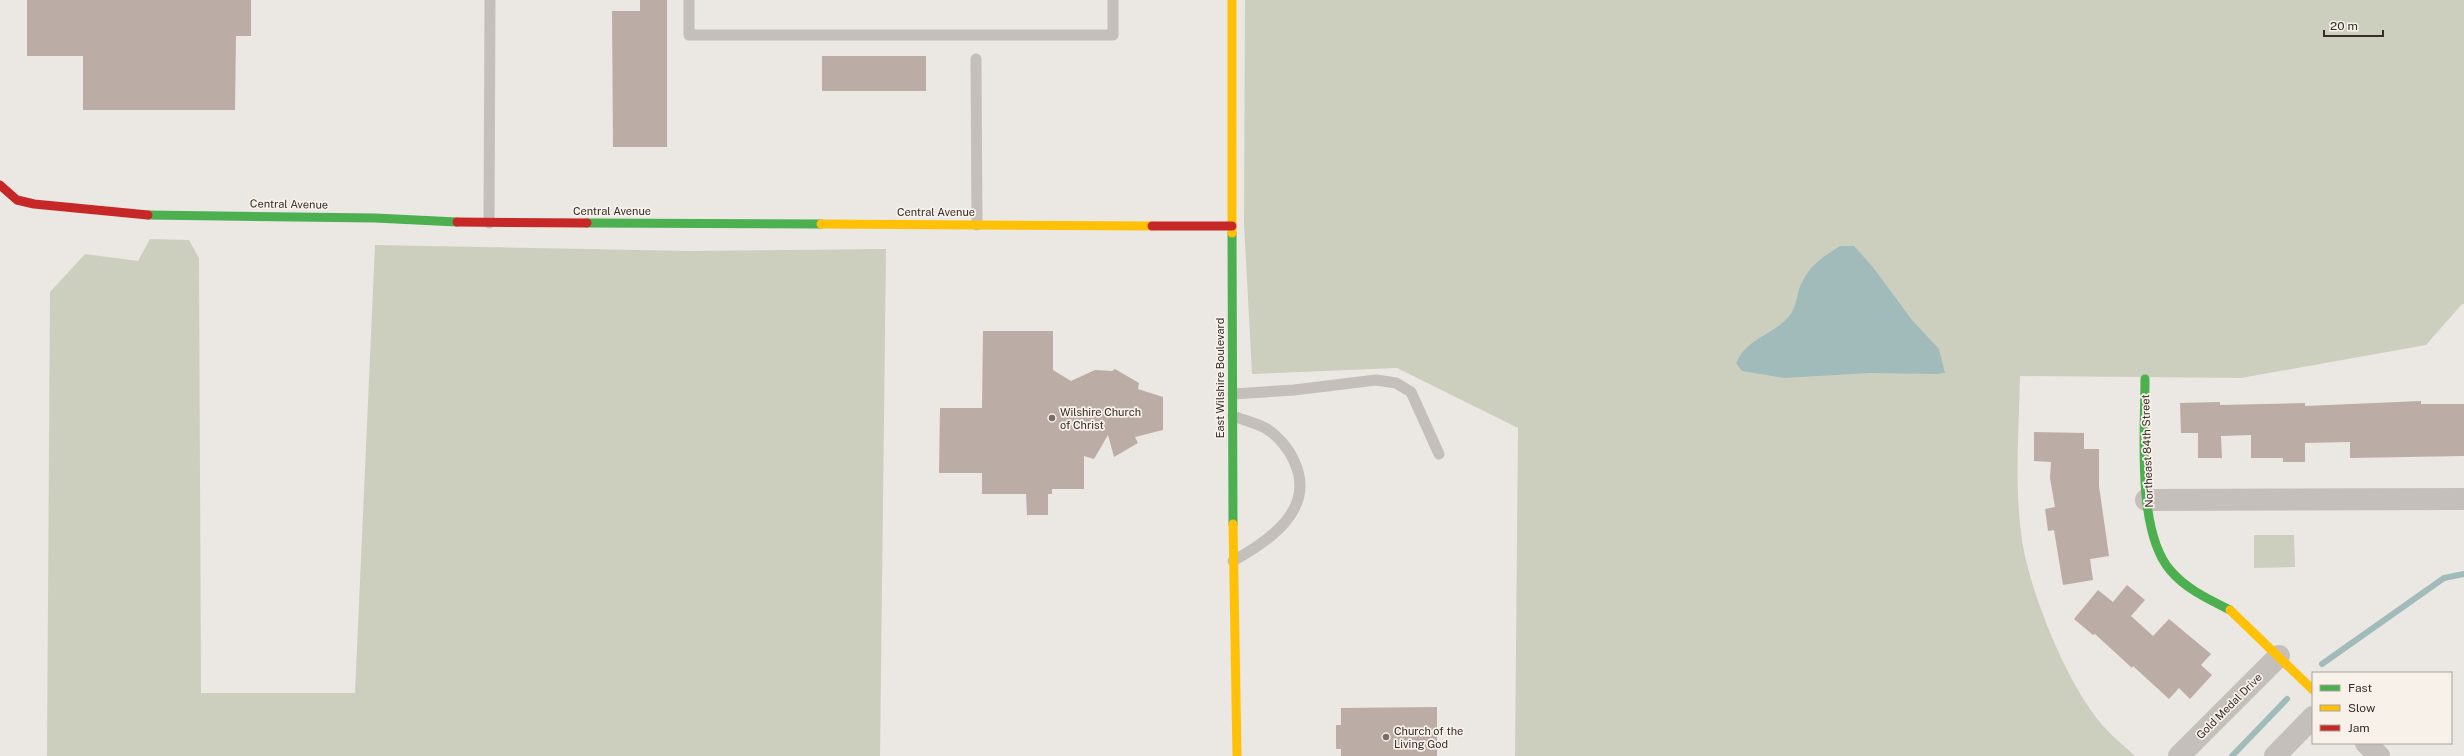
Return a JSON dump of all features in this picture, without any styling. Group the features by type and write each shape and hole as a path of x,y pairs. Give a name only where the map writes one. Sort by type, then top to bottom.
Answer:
{"street":[{"name":"East Wilshire Boulevard","path":"1232,0 1233,561 1236,756"},
{"name":"Central Avenue","path":"0,185 10,195 25,202 100,212 375,218 489,223 1232,226"},
{"name":"Northeast 84th Street","path":"2145,379 2146,500 2157,548 2169,568 2188,588 2231,611 2312,689"},
{"path":"2146,500 2464,498"},
{"name":"Gold Medal Drive","path":"2179,756 2279,656"},
{"path":"2275,756 2312,718"},
{"path":"2367,744 2379,756"}],"lane":[{"path":"489,223 490,0"},
{"path":"689,0 688,35 1113,35 1113,0"},
{"path":"976,59 977,225"},
{"path":"1233,394 1294,390 1376,380 1396,382 1411,392 1439,454"},
{"path":"1233,416 1267,429 1289,450 1298,469 1299,490 1296,507 1284,524 1263,544 1233,561"}],"green space":[{"path":"1245,0 2464,0 2464,304 2462,304 2426,345 2241,378 2020,376 2018,499 2022,540 2026,562 2033,586 2053,640 2078,690 2092,712 2106,729 2135,756 1515,756 1518,428 1397,368 1252,374 1244,224"},
{"path":"150,239 189,240 199,258 201,693 355,693 375,245 690,251 886,249 880,756 47,756 50,292 85,254 138,261"},
{"path":"2254,535 2294,535 2295,567 2254,568"}],"water":[{"path":"1840,246 1854,246 1872,266 1912,320 1939,349 1945,373 1870,373 1784,378 1742,371 1736,363 1741,354 1747,347 1776,328 1790,315 1795,306 1799,289 1806,274 1821,259"}],"building":[{"path":"27,0 251,0 251,36 236,36 235,110 83,110 83,56 27,56"},
{"path":"640,0 667,0 667,147 613,147 612,11 640,11"},
{"path":"822,56 926,56 926,91 822,91"},
{"name":"Wilshire Church of Christ","path":"983,331 1053,331 1053,370 1071,381 1095,370 1112,371 1115,369 1139,383 1138,389 1163,397 1163,430 1135,437 1138,443 1114,457 1108,435 1094,459 1084,456 1084,489 1052,489 1052,494 1048,494 1048,515 1027,515 1026,494 982,494 982,473 939,473 940,408 982,408"},
{"path":"2421,401 2421,404 2464,404 2464,456 2350,458 2350,442 2305,443 2305,462 2283,462 2283,458 2251,458 2251,435 2221,436 2222,458 2198,458 2198,433 2181,433 2180,403 2220,402 2220,405 2305,403 2305,406"},
{"path":"2034,432 2084,433 2084,449 2099,449 2099,486 2109,556 2090,559 2093,580 2063,585 2054,530 2048,531 2045,509 2055,507 2050,478 2051,462 2034,461"},
{"path":"2127,585 2145,600 2131,616 2153,636 2169,619 2211,654 2201,665 2212,675 2190,699 2179,688 2169,699 2095,634 2093,635 2074,619 2098,590 2113,602"},
{"name":"Church of the Living God","path":"1437,707 1437,756 1341,756 1341,749 1336,749 1336,725 1341,725 1341,708"}],"waterway":[{"path":"2322,664 2444,578 2464,574"},
{"path":"2232,756 2287,699"}],"traffic: fast":[{"path":"148,215 375,218 457,222"},
{"path":"587,223 821,224"},
{"path":"1232,233 1233,524"},
{"path":"2145,379 2144,451 2147,505 2152,530 2159,552 2170,570 2183,583 2230,610"}],"traffic: slow":[{"path":"1232,0 1232,233"},
{"path":"821,224 1152,226"},
{"path":"1233,524 1237,756"},
{"path":"2230,610 2312,689"}],"traffic: jam":[{"path":"0,185 17,200 34,204 148,215"},
{"path":"457,222 587,223"},
{"path":"1152,226 1232,226"}],"place":[{"name":"Wilshire Church of Christ","path":"1052,418"},
{"name":"Church of the Living God","path":"1386,737"}]}
